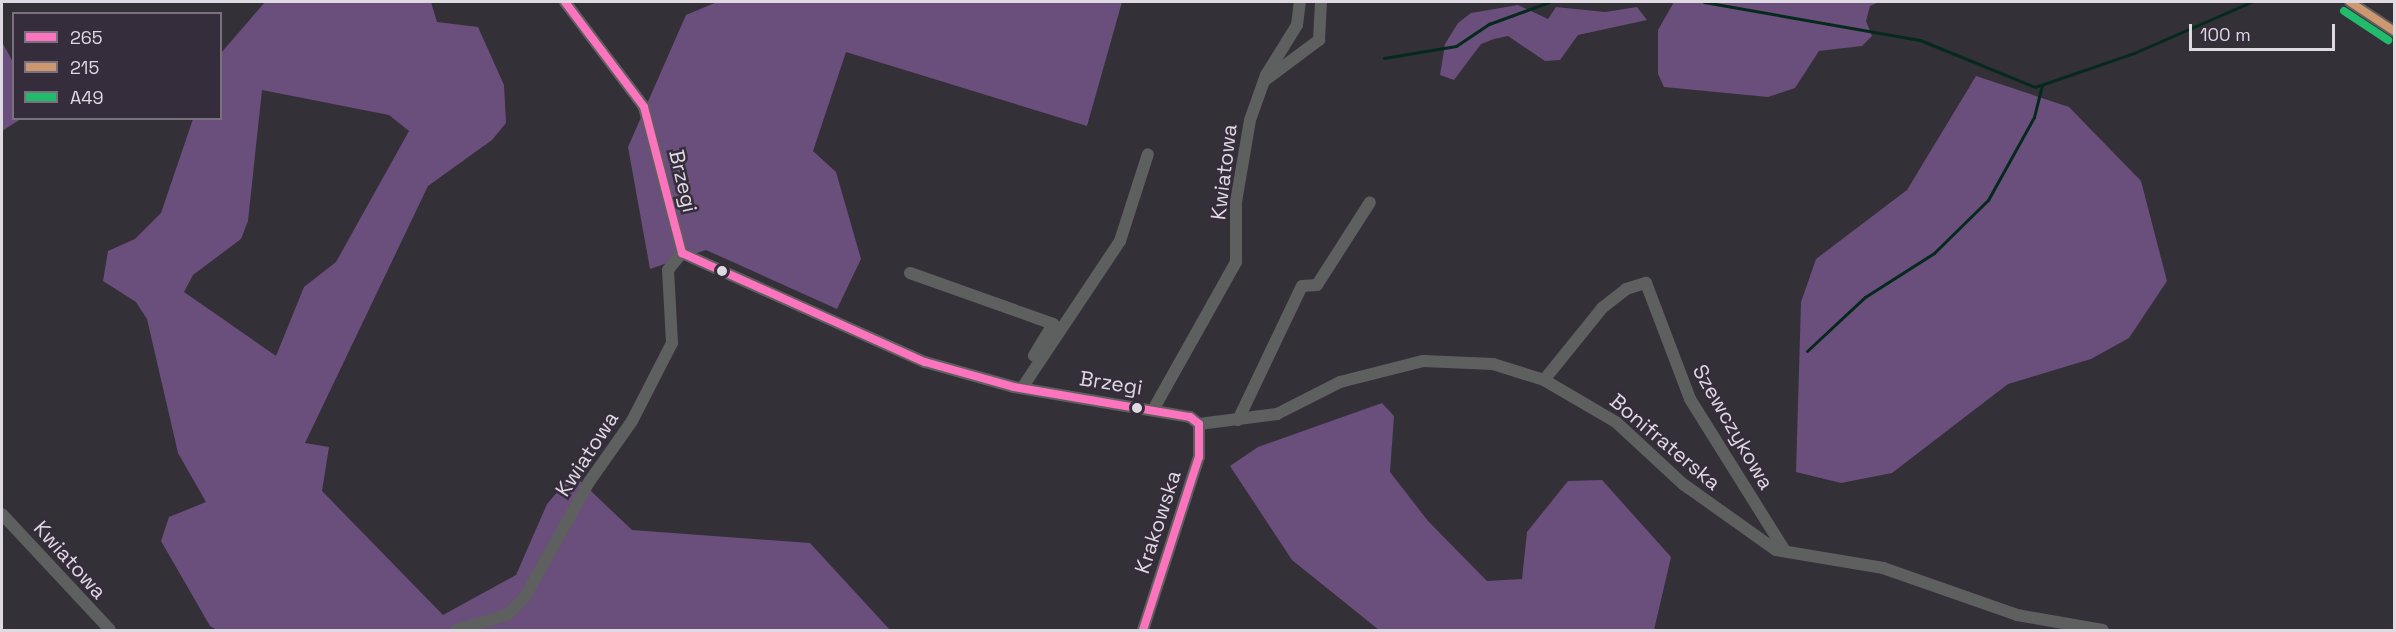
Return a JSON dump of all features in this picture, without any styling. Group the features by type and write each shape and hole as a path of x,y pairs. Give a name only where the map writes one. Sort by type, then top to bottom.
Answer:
{"street":[{"name":"Brzegi","path":"565,2 644,107 682,254 925,362 1018,388 1190,417 1199,424"},
{"name":"Kwiatowa","path":"1153,410 1236,262 1236,202 1263,81 1291,40 1300,2"},
{"path":"1263,81 1319,40 1321,2"},
{"path":"2350,2 2394,31"},
{"path":"1018,388 1120,241 1148,154"},
{"path":"1238,420 1302,285 1317,285 1370,202"},
{"name":"Kwiatowa","path":"456,630 507,615 525,597 590,482 632,421 672,343 668,270 682,254"},
{"path":"910,273 1053,324 1018,388"},
{"name":"Szewczykowa","path":"1544,380 1602,308 1626,288 1646,283 1690,399 1785,551"},
{"name":"Bonifraterska","path":"1199,424 1277,414 1341,382 1423,361 1493,364 1544,380 1616,422 1712,506 1785,551 1882,568 2017,615 2103,630"},
{"name":"Krakowska","path":"1143,630 1199,457 1199,424"},
{"name":"Kwiatowa","path":"2,514 111,630"}],"shaded area":[{"path":"265,2 431,2 437,22 478,27 504,85 506,123 492,140 428,186 305,443 329,447 322,491 443,615 516,575 547,504 573,474 632,530 810,543 890,630 217,630 210,626 161,541 169,517 206,502 178,453 147,319 136,302 103,281 108,251 135,239 161,213 193,120 222,120 222,52","holes":["262,90 389,115 409,131 336,262 304,287 276,356 184,292 193,275 241,239 248,221"]},
{"path":"717,2 1122,2 1087,126 846,52 813,151 836,172 861,259 837,309 706,250 650,269 628,147 686,15"},
{"path":"1674,2 1879,2 1870,6 1866,21 1872,36 1862,46 1819,51 1795,88 1768,97 1664,87 1658,74 1658,30"},
{"path":"1518,5 1548,19 1556,7 1605,12 1637,7 1647,20 1578,35 1560,60 1545,61 1508,36 1494,39 1481,44 1454,80 1440,75 1445,44 1458,23 1471,13"},
{"path":"2,42 12,60 12,120 19,120 2,131"},
{"path":"1976,76 2069,107 2141,181 2167,281 2129,338 2091,359 2008,384 1892,473 1841,483 1796,472 1801,302 1816,259 1907,190"},
{"path":"1382,403 1394,416 1390,472 1428,521 1487,581 1522,579 1527,532 1568,481 1602,480 1671,557 1654,630 1379,630 1292,560 1230,466 1258,447"}],"waterway":[{"path":"1384,58 1456,46 1489,24 1549,2"},
{"path":"1704,2 1920,40 2035,87 2134,53 2251,2"},
{"path":"1807,351 1865,297 1934,253 1988,200 2034,117 2042,86"}],"transit line":[{"name":"265","path":"565,2 644,107 682,253 925,362 1014,387 1190,417 1199,424"},
{"name":"215","path":"2350,2 2394,31"},
{"name":"A49","path":"2344,11 2388,40"},
{"name":"265","path":"1143,630 1199,457 1199,424"}]}
